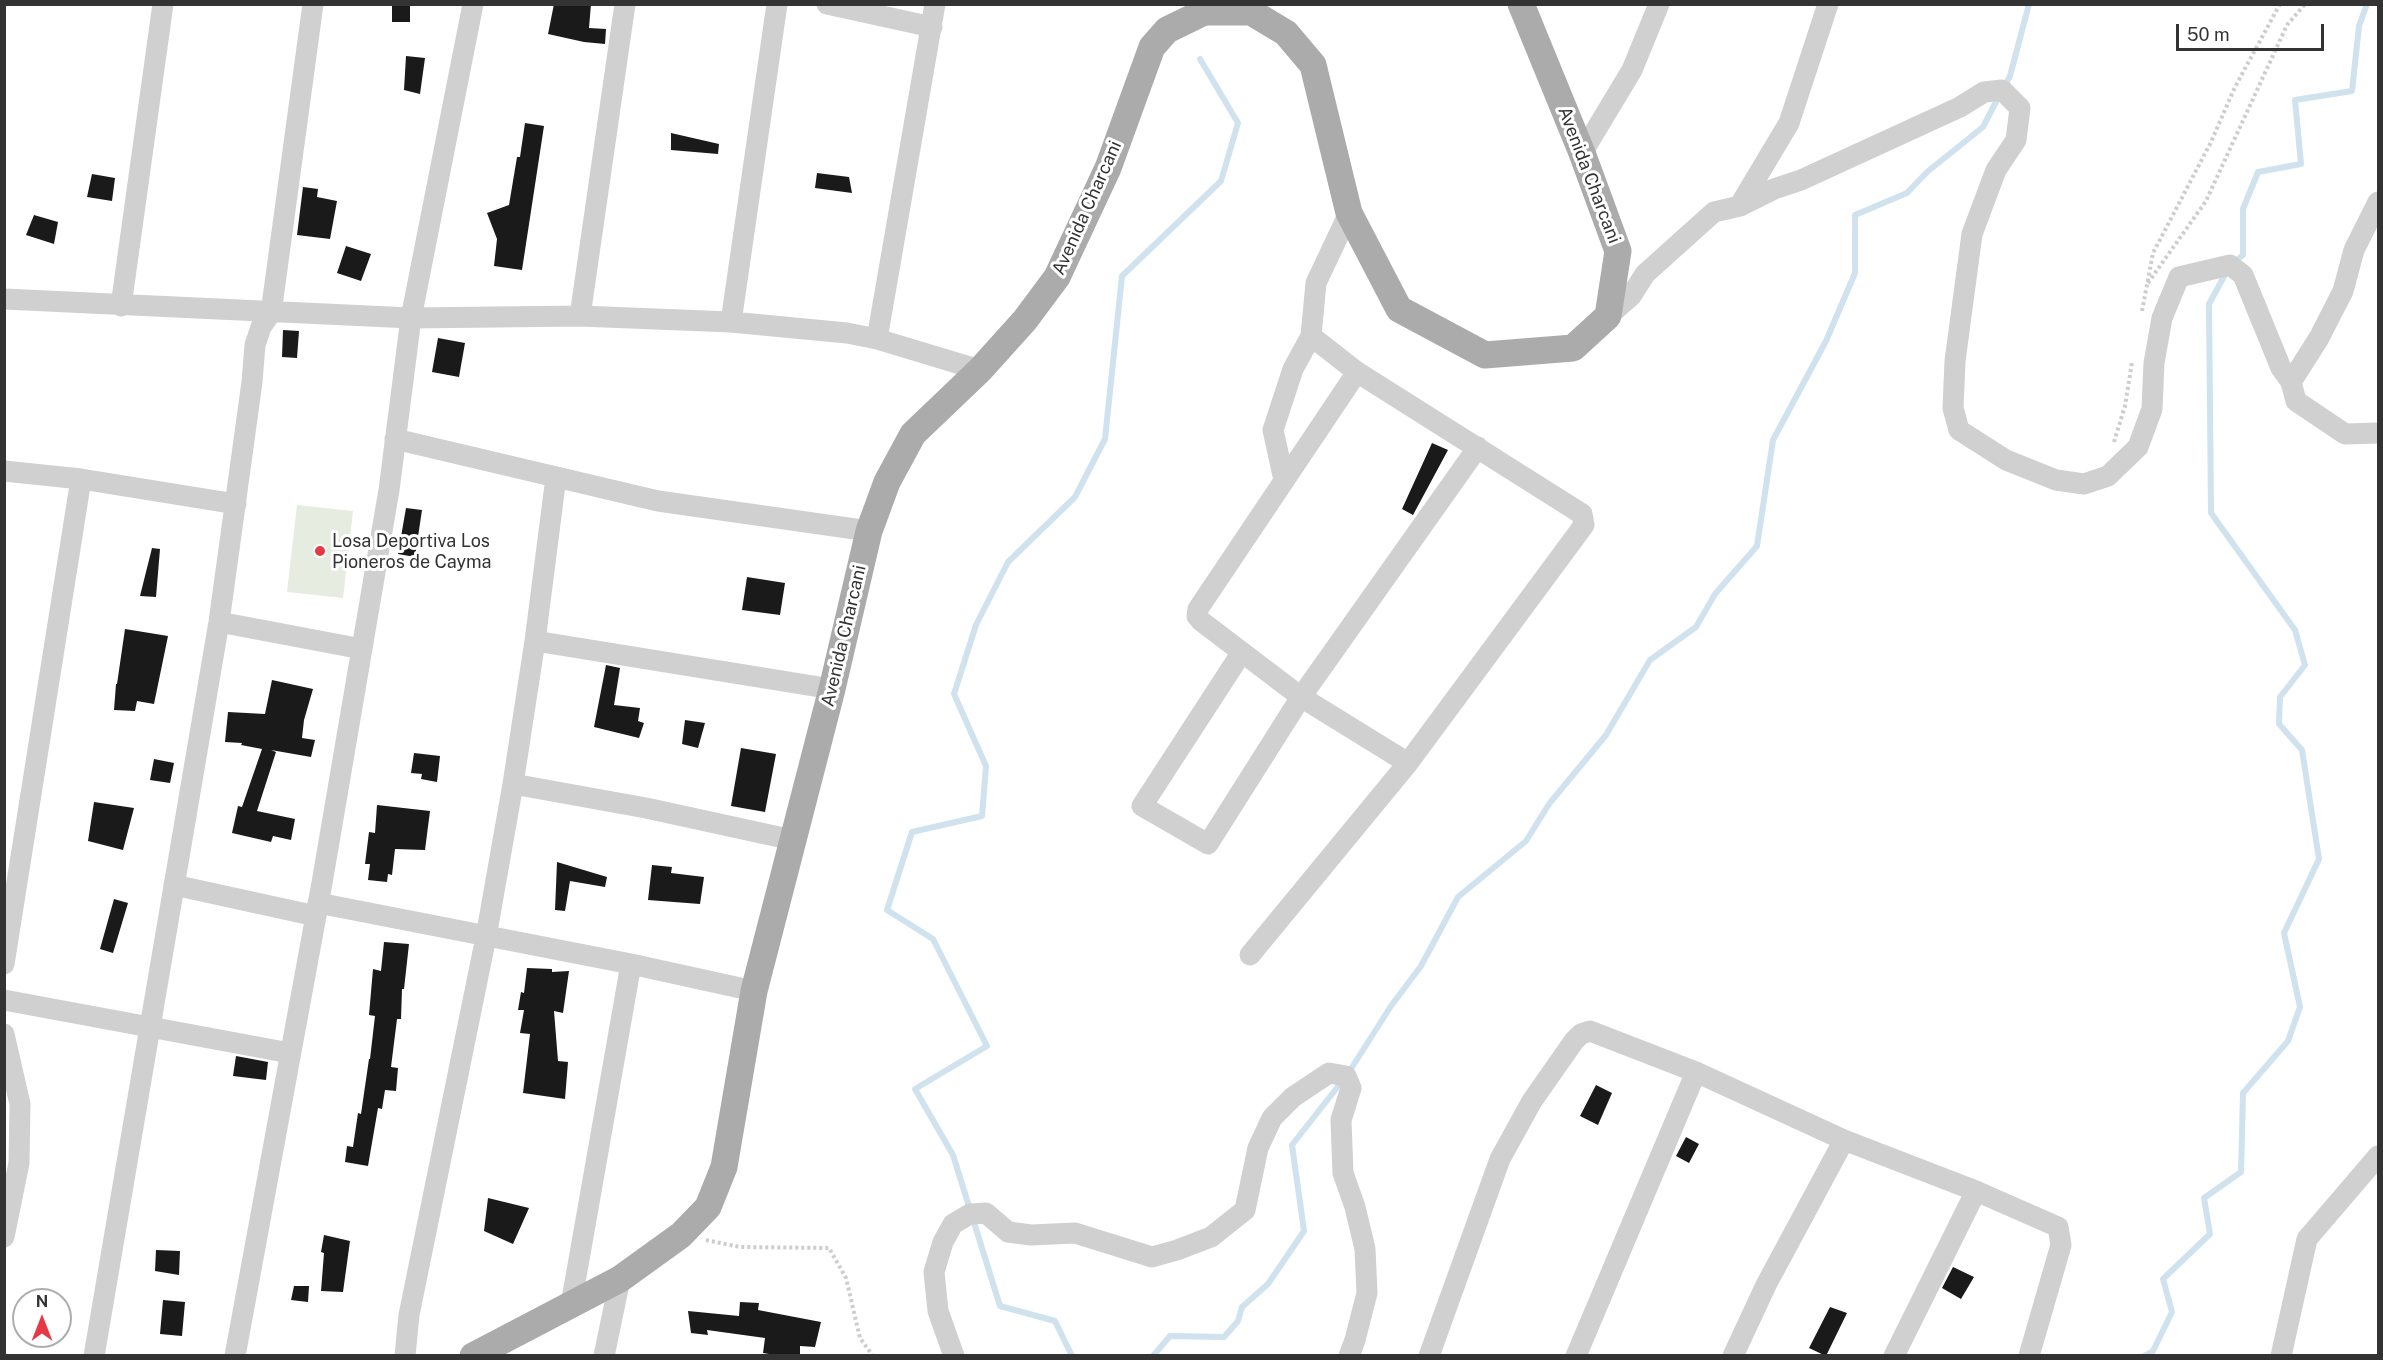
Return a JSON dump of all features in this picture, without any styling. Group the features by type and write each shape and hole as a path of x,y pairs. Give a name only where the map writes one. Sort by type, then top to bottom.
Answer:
{"main road":[{"name":"Avenida Charcani","path":"473,1356 620,1279 681,1235 708,1207 724,1167 754,991 832,689 869,531 887,482 914,434 980,370 1025,320 1057,277 1108,168 1152,46 1167,30 1204,12 1251,12 1286,33 1314,65 1349,213 1399,309 1485,354 1573,348 1608,316 1618,251 1582,153 1521,4"}],"street":[{"path":"121,306 163,4"},
{"path":"94,1356 219,622 255,345 261,327 272,313 313,4"},
{"path":"234,1356 317,909 362,649 395,439 411,318 473,4"},
{"path":"580,316 624,4"},
{"path":"731,322 777,4"},
{"path":"826,4 932,27"},
{"path":"877,339 932,27 934,4"},
{"path":"1582,153 1632,70 1659,4"},
{"path":"1740,206 1789,123 1828,4"},
{"path":"1608,316 1630,296 1645,274 1714,212 1740,206 1960,107 1984,92 2002,90 2020,108 2016,140 1996,170 1972,234 1954,361 1953,408 1959,430 2006,460 2056,480 2084,484 2109,476 2138,447 2149,418 2152,409 2154,363 2162,318 2180,277 2230,265 2243,275 2281,368 2291,382 2296,401 2345,434 2379,433"},
{"path":"2291,382 2319,338 2343,291 2354,250 2379,202"},
{"path":"1284,480 1273,430 1293,369 1311,336 1316,283 1349,213"},
{"path":"4,299 411,318 580,316 731,322 847,333 877,339 980,370"},
{"path":"1250,955 1408,762 1584,525 1582,514 1357,372 1311,336"},
{"path":"1357,372 1198,609 1197,616 1300,697 1408,762"},
{"path":"395,439 658,501 869,531"},
{"path":"1242,652 1142,806 1208,844 1300,697 1478,447"},
{"path":"4,471 81,479 236,504"},
{"path":"405,1356 409,1315 486,937 513,784 535,642 556,477"},
{"path":"4,964 81,479"},
{"path":"219,622 362,649"},
{"path":"535,642 832,689"},
{"path":"513,784 645,808 793,840"},
{"path":"174,885 486,937 631,964 754,991"},
{"path":"571,1305 631,964"},
{"path":"4,1000 290,1053"},
{"path":"1429,1356 1500,1159 1532,1101 1574,1041 1581,1034 1590,1031 1696,1072 1844,1140 1976,1191 2058,1227 2061,1245 2029,1356"},
{"path":"4,1034 20,1104 19,1163 4,1237"},
{"path":"1576,1356 1696,1072"},
{"path":"954,1356 938,1311 934,1272 943,1242 953,1224 970,1214 986,1214 1008,1233 1031,1235 1075,1233 1152,1257 1210,1237 1245,1210 1258,1148 1272,1118 1293,1097 1329,1073 1346,1076 1351,1088 1341,1120 1343,1173 1355,1207 1365,1249 1367,1293 1349,1356"},
{"path":"1732,1356 1766,1285 1844,1140"},
{"path":"2281,1356 2307,1239 2379,1156"},
{"path":"1894,1356 1976,1191"},
{"path":"604,1356 620,1279"}],"path":[{"path":"2141,312 2152,253 2211,142 2235,87 2280,4"},
{"path":"2146,286 2206,201 2287,25 2305,4"},
{"path":"2109,476 2111,451 2125,406 2133,355"},
{"path":"681,1235 740,1247 829,1248 846,1278 860,1338 873,1356"}],"shaded area":[{"name":"Losa Deportiva Los Pioneros de Cayma","path":"297,505 353,511 343,598 287,592"}],"building":[{"path":"392,4 410,4 410,22 392,22"},
{"path":"554,4 591,4 589,28 606,29 605,44 548,34"},
{"path":"406,56 425,58 420,94 404,90"},
{"path":"525,123 544,126 522,270 494,266 497,239 487,213 509,205"},
{"path":"671,133 719,144 718,154 671,150"},
{"path":"817,173 849,177 852,193 815,188"},
{"path":"92,174 115,178 112,201 87,197"},
{"path":"303,187 318,189 317,197 337,201 330,239 297,235"},
{"path":"34,215 58,222 54,244 26,235"},
{"path":"346,246 371,254 361,281 337,273"},
{"path":"283,330 299,331 297,358 282,357"},
{"path":"438,338 465,343 459,377 432,372"},
{"path":"1432,443 1448,450 1413,515 1402,509"},
{"path":"406,508 422,510 415,557 398,554"},
{"path":"152,548 160,549 156,597 140,596"},
{"path":"747,577 785,583 780,615 742,610"},
{"path":"125,629 168,636 154,704 137,701 135,711 114,710"},
{"path":"606,665 620,668 614,705 640,708 638,721 644,723 639,738 594,727"},
{"path":"272,680 313,689 304,720 302,738 315,740 311,757 271,750 276,752 257,811 295,819 291,840 273,836 271,842 232,833 238,806 242,807 262,749 241,745 242,743 225,742 228,712 265,714"},
{"path":"685,720 705,723 698,748 682,744"},
{"path":"741,748 776,754 765,812 731,806"},
{"path":"414,753 440,756 437,782 421,779 422,774 411,773"},
{"path":"154,759 174,763 170,783 150,780"},
{"path":"94,802 134,808 123,850 88,841"},
{"path":"377,805 430,811 425,850 395,849 392,875 388,874 387,882 368,880 370,864 365,864 369,832 375,833"},
{"path":"557,862 607,877 605,887 570,881 565,911 555,910"},
{"path":"652,865 672,867 671,873 704,877 700,904 648,900"},
{"path":"114,899 128,903 113,953 100,949"},
{"path":"384,942 409,944 404,989 402,989 401,1019 397,1019 391,1067 398,1068 396,1091 385,1090 382,1109 378,1108 368,1166 345,1162 347,1146 353,1147 358,1113 361,1114 375,1016 369,1015 373,969 381,971"},
{"path":"527,968 552,969 552,972 569,971 563,1013 554,1011 558,1061 568,1062 565,1099 523,1093 530,1034 520,1033 524,1010 518,1010 521,992 524,993"},
{"path":"236,1056 268,1062 266,1080 233,1076"},
{"path":"1596,1085 1612,1093 1598,1125 1580,1116"},
{"path":"1686,1137 1699,1144 1689,1163 1676,1156"},
{"path":"488,1198 529,1208 513,1244 484,1231"},
{"path":"324,1235 350,1241 343,1292 321,1291 324,1253 321,1252"},
{"path":"156,1250 180,1251 179,1275 155,1271"},
{"path":"1953,1267 1974,1277 1961,1299 1942,1288"},
{"path":"294,1286 309,1286 308,1302 291,1300"},
{"path":"163,1300 185,1302 182,1336 160,1334"},
{"path":"740,1302 759,1303 758,1310 821,1322 815,1347 800,1346 800,1356 781,1356 763,1353 765,1338 707,1330 708,1335 691,1333 688,1311 739,1316"},
{"path":"1830,1307 1847,1313 1826,1356 1809,1348"}],"waterway":[{"path":"2004,87 2010,76 2029,4"},
{"path":"2233,263 2243,255 2243,209 2258,172 2301,164 2295,100 2352,91 2359,26 2367,4"},
{"path":"1072,1356 1055,1321 1000,1306 953,1155 915,1089 987,1046 933,939 887,910 912,832 982,816 986,766 954,694 976,625 1008,562 1075,497 1105,439 1122,276 1221,181 1238,123 1200,59"},
{"path":"1349,1072 1391,1006 1421,966 1458,897 1526,841 1549,804 1606,735 1650,660 1696,627 1715,594 1757,546 1773,440 1826,341 1855,273 1855,215 1907,193 1927,172 1983,127 1999,96"},
{"path":"2144,1356 2153,1351 2172,1312 2163,1279 2210,1234 2204,1198 2241,1172 2243,1093 2288,1041 2300,1007 2284,933 2319,859 2302,750 2279,724 2280,697 2305,665 2295,630 2211,513 2209,304 2227,271"},
{"path":"1153,1356 1170,1336 1224,1337 1238,1321 1242,1307 1268,1284 1304,1231 1292,1145 1343,1080"}],"place":[{"name":"Losa Deportiva Los Pioneros de Cayma","path":"320,551"}]}
